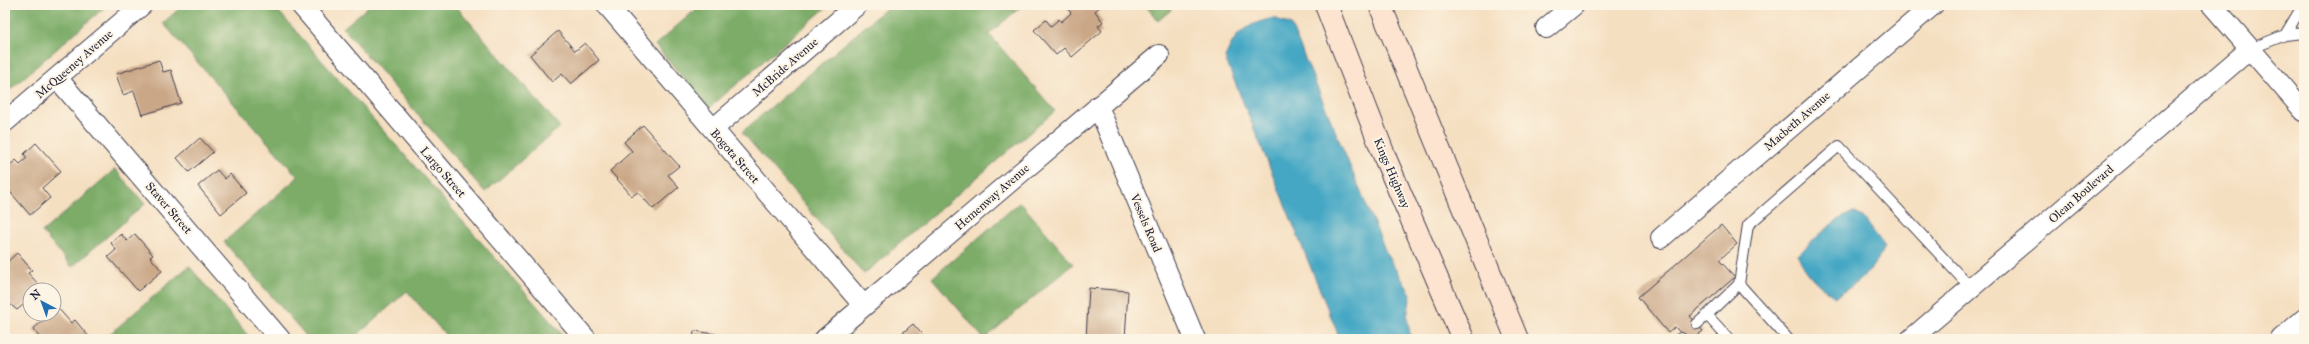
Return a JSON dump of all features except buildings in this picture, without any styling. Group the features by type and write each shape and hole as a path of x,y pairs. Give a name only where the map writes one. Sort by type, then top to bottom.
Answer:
{"main road":[{"name":"Kings Highway","path":"1326,5 1386,160 1463,339"},
{"path":"1380,5 1517,339"}],"street":[{"name":"McQueeney Avenue","path":"5,122 142,5"},
{"name":"Largo Street","path":"301,5 586,339"},
{"name":"Bogota Street","path":"607,5 864,306"},
{"name":"McBride Avenue","path":"713,129 857,5"},
{"path":"1546,28 1574,5"},
{"name":"Macbeth Avenue","path":"1661,238 1933,5"},
{"path":"2212,5 2304,110"},
{"name":"Olean Boulevard","path":"1911,339 2250,49"},
{"name":"Hemenway Avenue","path":"825,339 1159,55"},
{"name":"Staver Street","path":"57,78 280,339"},
{"name":"Vessels Road","path":"1098,106 1190,336"},
{"path":"2281,339 2304,319"}],"lane":[{"path":"2285,35 2303,5"},
{"path":"2250,49 2285,35 2304,33"},
{"path":"1697,324 1739,284 1748,225 1839,146 1971,288"},
{"path":"1739,284 1788,339"},
{"path":"1707,315 1729,339"}],"green space":[{"path":"5,5 107,5 5,94"},
{"path":"183,5 273,5 566,339 449,339 407,291 353,339 309,339 224,242 298,177 163,23"},
{"path":"370,5 455,5 560,127 485,192 343,28"},
{"path":"701,5 829,5 709,108 655,45"},
{"path":"890,5 1023,5 989,34 1055,111 864,274 742,132"},
{"path":"1145,5 1170,5 1172,9 1158,21"},
{"path":"115,169 145,204 72,267 42,232"},
{"path":"1020,202 1073,264 984,339 932,278"},
{"path":"189,266 251,339 104,339"}],"water":[{"path":"1274,18 1291,25 1388,257 1411,294 1407,317 1411,339 1340,339 1225,58 1233,41 1243,30 1256,23"},
{"path":"1853,212 1863,217 1885,247 1876,263 1858,282 1835,297 1813,279 1804,268 1798,255 1831,225"}]}
